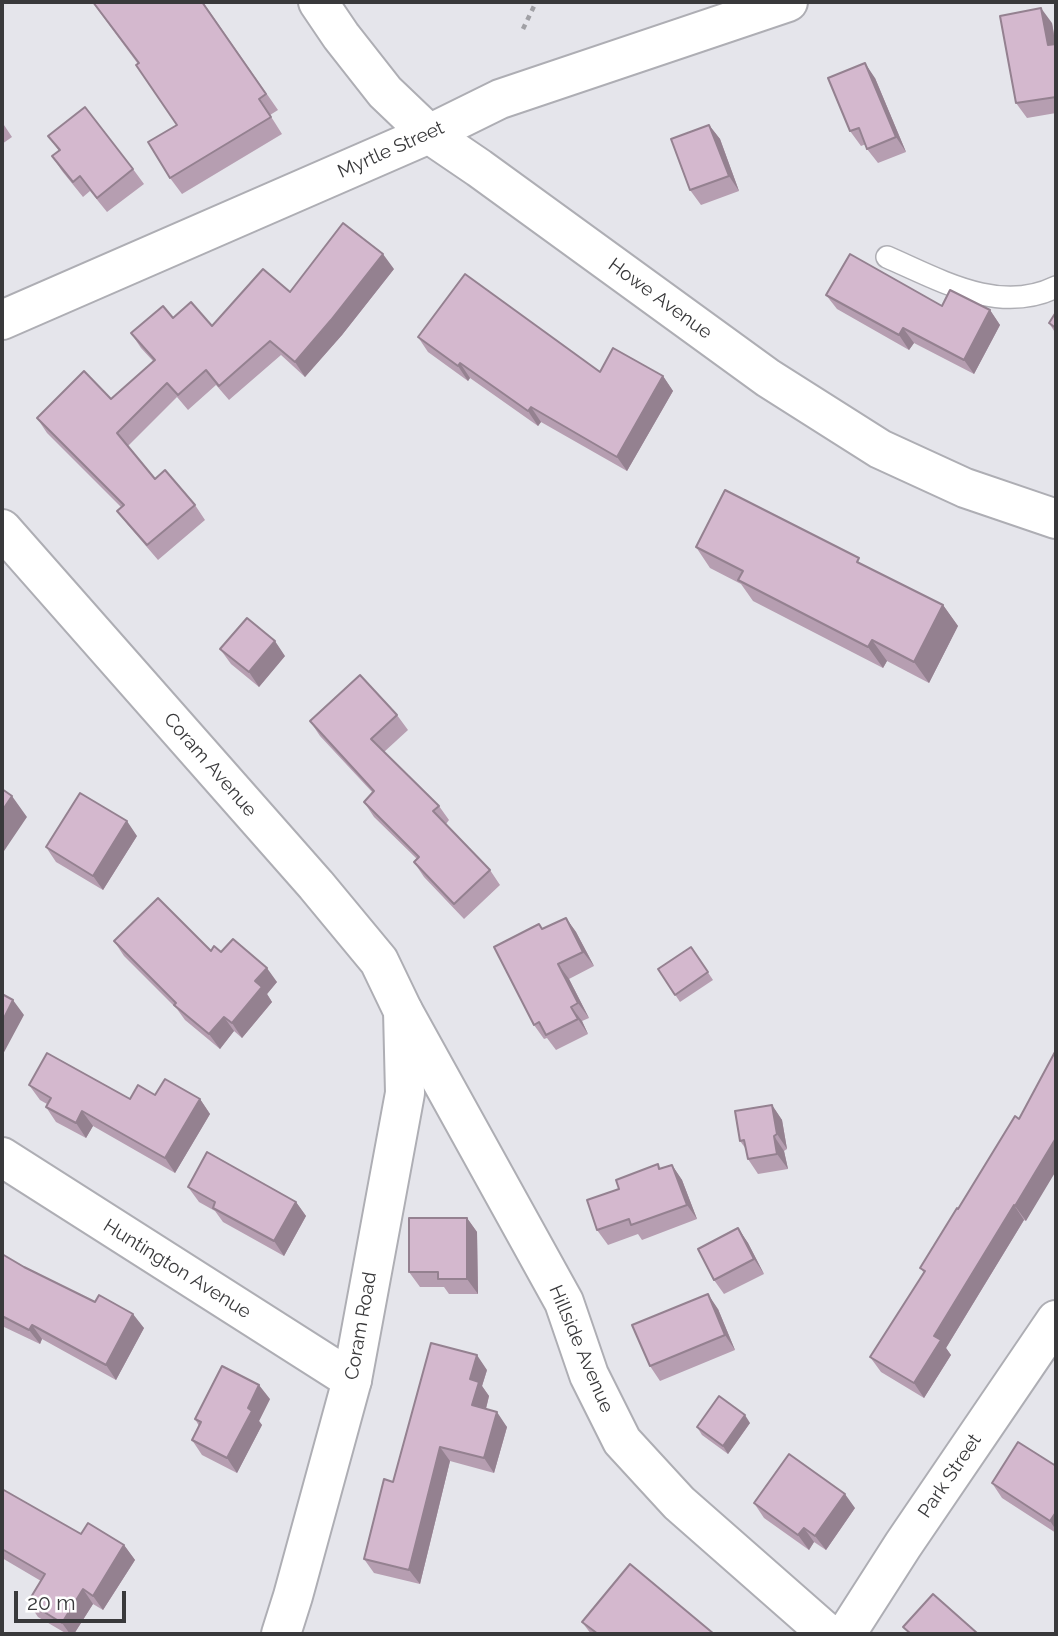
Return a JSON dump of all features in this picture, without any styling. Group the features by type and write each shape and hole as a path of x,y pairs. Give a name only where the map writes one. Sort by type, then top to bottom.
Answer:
{"street":[{"name":"Howe Avenue","path":"318,2 385,92 429,134 768,378 880,449 965,488 1056,519"},
{"name":"Myrtle Street","path":"2,320 429,134 500,99 788,2"},
{"name":"Coram Avenue","path":"2,528 316,885 379,961 403,1011"},
{"name":"Coram Road","path":"281,1634 352,1380 405,1093 403,1011"},
{"name":"Hillside Avenue","path":"403,1011 564,1302 589,1375 622,1441 679,1503 828,1634"},
{"name":"Huntington Avenue","path":"2,1157 352,1380"},
{"name":"Park Street","path":"846,1634 1056,1320"}],"lane":[{"path":"887,257 965,291 1004,298 1027,296 1056,287"}],"path":[{"path":"523,29 536,2"}],"building":[{"path":"93,2 202,2 266,94 259,99 271,117 170,178 148,142 177,125 136,65 139,63"},
{"path":"1041,8 1048,45 1056,44 1056,97 1016,103 1000,16"},
{"path":"865,63 896,137 867,149 859,128 850,131 828,78"},
{"path":"85,107 133,169 97,198 80,176 73,182 52,156 60,150 48,136"},
{"path":"709,125 729,176 690,190 671,139"},
{"path":"343,223 383,254 295,362 270,341 219,386 206,370 178,395 167,383 117,433 155,479 165,470 195,505 147,545 117,511 124,505 37,418 84,371 111,399 155,360 131,333 163,306 173,318 191,302 212,326 263,269 290,292"},
{"path":"850,254 942,306 950,290 990,310 964,360 903,328 899,335 826,295"},
{"path":"465,274 600,372 613,348 663,376 617,457 531,407 528,411 418,337"},
{"path":"1056,312 1056,328 1049,323"},
{"path":"725,490 859,558 857,562 943,605 914,662 872,640 868,647 738,580 743,571 696,547"},
{"path":"247,618 275,641 249,672 220,649"},
{"path":"360,675 397,715 371,739 439,806 433,811 490,870 454,904 414,862 419,857 364,802 374,791 310,721"},
{"path":"2,789 12,796 2,811"},
{"path":"80,793 127,821 93,876 46,847"},
{"path":"158,898 211,951 214,946 221,952 233,939 267,968 255,981 262,987 232,1023 224,1017 209,1034 174,1005 176,1003 114,941"},
{"path":"566,918 583,952 558,964 578,1003 571,1007 578,1019 546,1035 539,1022 534,1025 494,947 539,924 542,929"},
{"path":"691,947 708,972 675,995 658,969"},
{"path":"2,994 13,1000 2,1022"},
{"path":"1056,1050 1056,1138 934,1336 941,1340 914,1383 870,1357 925,1271 920,1268 957,1208 1015,1116 1019,1119"},
{"path":"47,1053 130,1099 138,1085 155,1095 165,1079 200,1099 165,1158 82,1111 76,1123 46,1107 51,1098 29,1085"},
{"path":"772,1105 777,1154 748,1159 744,1140 740,1141 735,1111"},
{"path":"207,1152 296,1202 274,1241 213,1208 215,1202 188,1187"},
{"path":"658,1164 659,1169 672,1165 687,1205 631,1225 629,1219 597,1230 587,1200 619,1189 616,1180"},
{"path":"409,1218 467,1218 467,1279 438,1279 438,1272 409,1272"},
{"path":"738,1228 754,1259 714,1280 698,1249"},
{"path":"2,1254 95,1302 99,1295 133,1314 106,1365 32,1325 29,1330 2,1316"},
{"path":"708,1294 725,1335 650,1366 632,1325"},
{"path":"431,1343 477,1355 470,1379 479,1382 472,1405 497,1412 484,1458 440,1447 409,1570 364,1559 384,1479 393,1482"},
{"path":"222,1366 259,1385 248,1408 252,1411 227,1458 192,1440 201,1422 195,1419"},
{"path":"719,1396 745,1415 723,1446 697,1427"},
{"path":"1018,1442 1056,1466 1056,1512 1050,1521 992,1483"},
{"path":"789,1454 845,1494 815,1536 804,1528 798,1535 754,1503"},
{"path":"2,1489 81,1534 88,1523 124,1545 93,1596 83,1589 62,1623 28,1602 45,1574 2,1549"},
{"path":"630,1564 714,1634 598,1634 582,1622"},
{"path":"933,1594 977,1633 911,1634 903,1627"}]}
